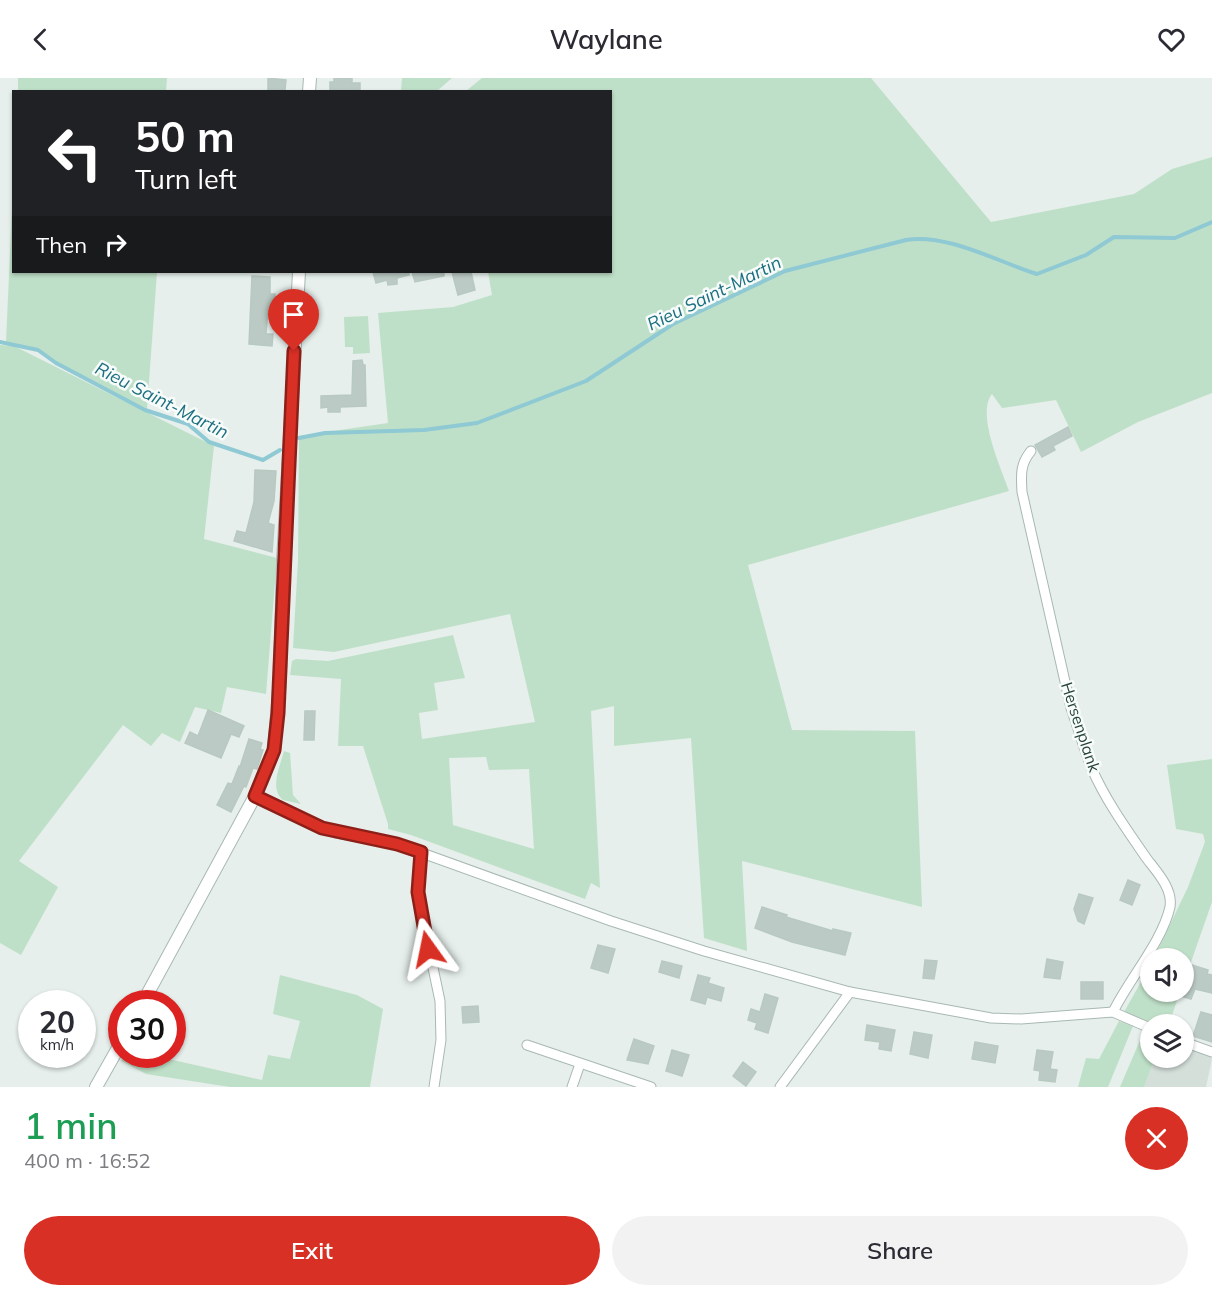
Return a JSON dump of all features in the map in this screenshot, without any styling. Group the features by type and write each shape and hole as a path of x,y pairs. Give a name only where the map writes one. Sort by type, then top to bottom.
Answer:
{"street":[{"path":"150,990 255,796 274,750 280,679 285,533 299,273"},
{"name":"Hersenplank","path":"1031,451 1023,460 1022,492 1071,708 1099,784 1125,828 1169,892 1170,906 1159,932 1145,961 1124,990 1113,1012"},
{"path":"255,796 322,828 397,844 648,933 850,992 991,1018 1021,1019 1113,1012 1140,1024"},
{"path":"421,852 418,879 420,906 440,1001 441,1040 434,1087"},
{"path":"780,1087 850,992"},
{"path":"527,1045 651,1087"},
{"path":"1194,1046 1212,1052"},
{"path":"572,1087 580,1064"},
{"path":"96,1087 108,1066"}],"shaded area":[{"path":"1194,1050 1210,1056 1212,1059 1206,1087 1144,1087 1151,1068 1194,1068"}],"green space":[{"path":"18,78 167,78 166,90 18,90"},
{"path":"402,78 452,78 438,90 401,90"},
{"path":"482,78 871,78 991,222 1134,194 1172,169 1212,157 1212,393 1138,422 1081,452 1056,400 1002,408 992,394 988,403 988,427 1009,491 748,565 792,730 915,731 922,907 742,861 747,951 704,938 691,738 614,746 614,706 591,711 600,888 591,883 585,899 411,835 388,829 363,746 338,746 341,679 290,675 292,661 296,659 328,661 453,635 465,678 434,683 438,710 419,713 422,739 535,722 510,614 334,652 293,648 298,560 299,436 388,423 378,313 453,307 492,295 488,273 612,273 612,90 467,90","holes":["486,757 489,770 529,769 534,849 453,825 449,758"]},
{"path":"12,208 12,273 157,273 147,409 56,363 38,350 6,342"},
{"path":"368,316 370,353 353,354 353,347 345,347 344,317"},
{"path":"0,345 14,346 214,446 204,539 277,558 266,694 227,687 221,713 195,707 180,742 162,733 151,746 123,725 19,861 58,887 21,955 0,943"},
{"path":"284,751 290,753 293,795 301,804 283,800 277,790 277,777"},
{"path":"1212,759 1212,902 1194,953 1194,948 1159,948 1188,887 1205,842 1203,834 1176,829 1167,765"},
{"path":"280,975 357,995 383,1009 370,1087 230,1087 146,1074 134,1068 186,1068 186,1063 262,1080 268,1055 290,1059 300,1021 273,1014"},
{"path":"1140,984 1140,1002 1177,1002 1172,1014 1140,1014 1140,1018 1124,1012"},
{"path":"1119,1021 1133,1026 1108,1087 1078,1087 1086,1058 1099,1059"},
{"path":"1140,1040 1140,1068 1151,1068 1144,1087 1120,1087"}],"building":[{"path":"268,78 286,80 285,90 268,90"},
{"path":"334,78 352,78 352,83 360,83 360,90 330,90 330,82 334,82"},
{"path":"373,273 409,273 409,275 397,278 397,284 388,285 387,280 376,283"},
{"path":"412,273 444,273 444,276 415,282"},
{"path":"452,273 471,273 475,290 458,295"},
{"path":"252,276 270,277 270,294 275,294 274,307 268,307 266,334 273,334 272,346 249,344"},
{"path":"362,360 365,365 366,406 340,407 340,412 328,412 328,407 321,408 321,396 352,395 353,361"},
{"path":"1068,427 1072,436 1053,446 1055,450 1042,457 1035,445"},
{"path":"255,470 276,471 274,501 268,523 274,525 272,552 234,541 237,531 246,533 254,502"},
{"path":"208,710 244,726 239,737 231,734 221,758 185,743 190,732 198,736"},
{"path":"305,711 315,711 314,740 304,740"},
{"path":"249,739 262,743 260,749 263,750 257,769 253,768 246,787 244,786 231,812 217,805 228,783 232,784"},
{"path":"1128,880 1140,885 1132,905 1120,900"},
{"path":"1079,894 1093,898 1084,924 1078,921 1074,909"},
{"path":"762,907 833,931 833,929 851,933 845,955 792,942 755,928"},
{"path":"598,945 615,949 608,973 591,968"},
{"path":"1047,959 1063,962 1060,979 1044,977"},
{"path":"925,960 937,961 934,979 923,978"},
{"path":"662,961 682,966 679,978 659,972"},
{"path":"1194,966 1208,970 1207,974 1212,975 1212,993 1195,989 1194,992"},
{"path":"698,975 710,978 708,983 724,988 721,1001 707,997 705,1004 691,1000"},
{"path":"1081,982 1103,982 1103,999 1081,999"},
{"path":"765,994 778,998 768,1033 755,1029 757,1023 748,1020 751,1009 760,1012"},
{"path":"478,1006 479,1022 463,1023 462,1007"},
{"path":"1201,1012 1212,1015 1212,1042 1194,1036"},
{"path":"867,1025 895,1030 891,1051 879,1049 880,1042 865,1040"},
{"path":"914,1032 932,1035 928,1058 910,1054"},
{"path":"634,1039 654,1046 648,1064 627,1060"},
{"path":"975,1042 998,1046 995,1063 972,1059"},
{"path":"672,1050 689,1055 682,1076 666,1071"},
{"path":"1037,1050 1053,1052 1050,1069 1057,1070 1055,1082 1039,1080 1040,1071 1034,1070"},
{"path":"743,1062 756,1072 746,1086 733,1076"}],"waterway":[{"name":"Rieu Saint-Martin","path":"299,438 325,433 424,430 477,423 586,381 673,324 785,271 906,240 922,239 955,245 1037,274 1086,255 1114,237 1175,238 1212,222"},
{"name":"Rieu Saint-Martin","path":"0,342 38,350 56,363 145,410 188,424 209,442 263,460 280,450"}],"route":[{"path":"294,351 278,713 274,750 255,796 336,833 397,844 421,852 418,892 428,949"}]}
